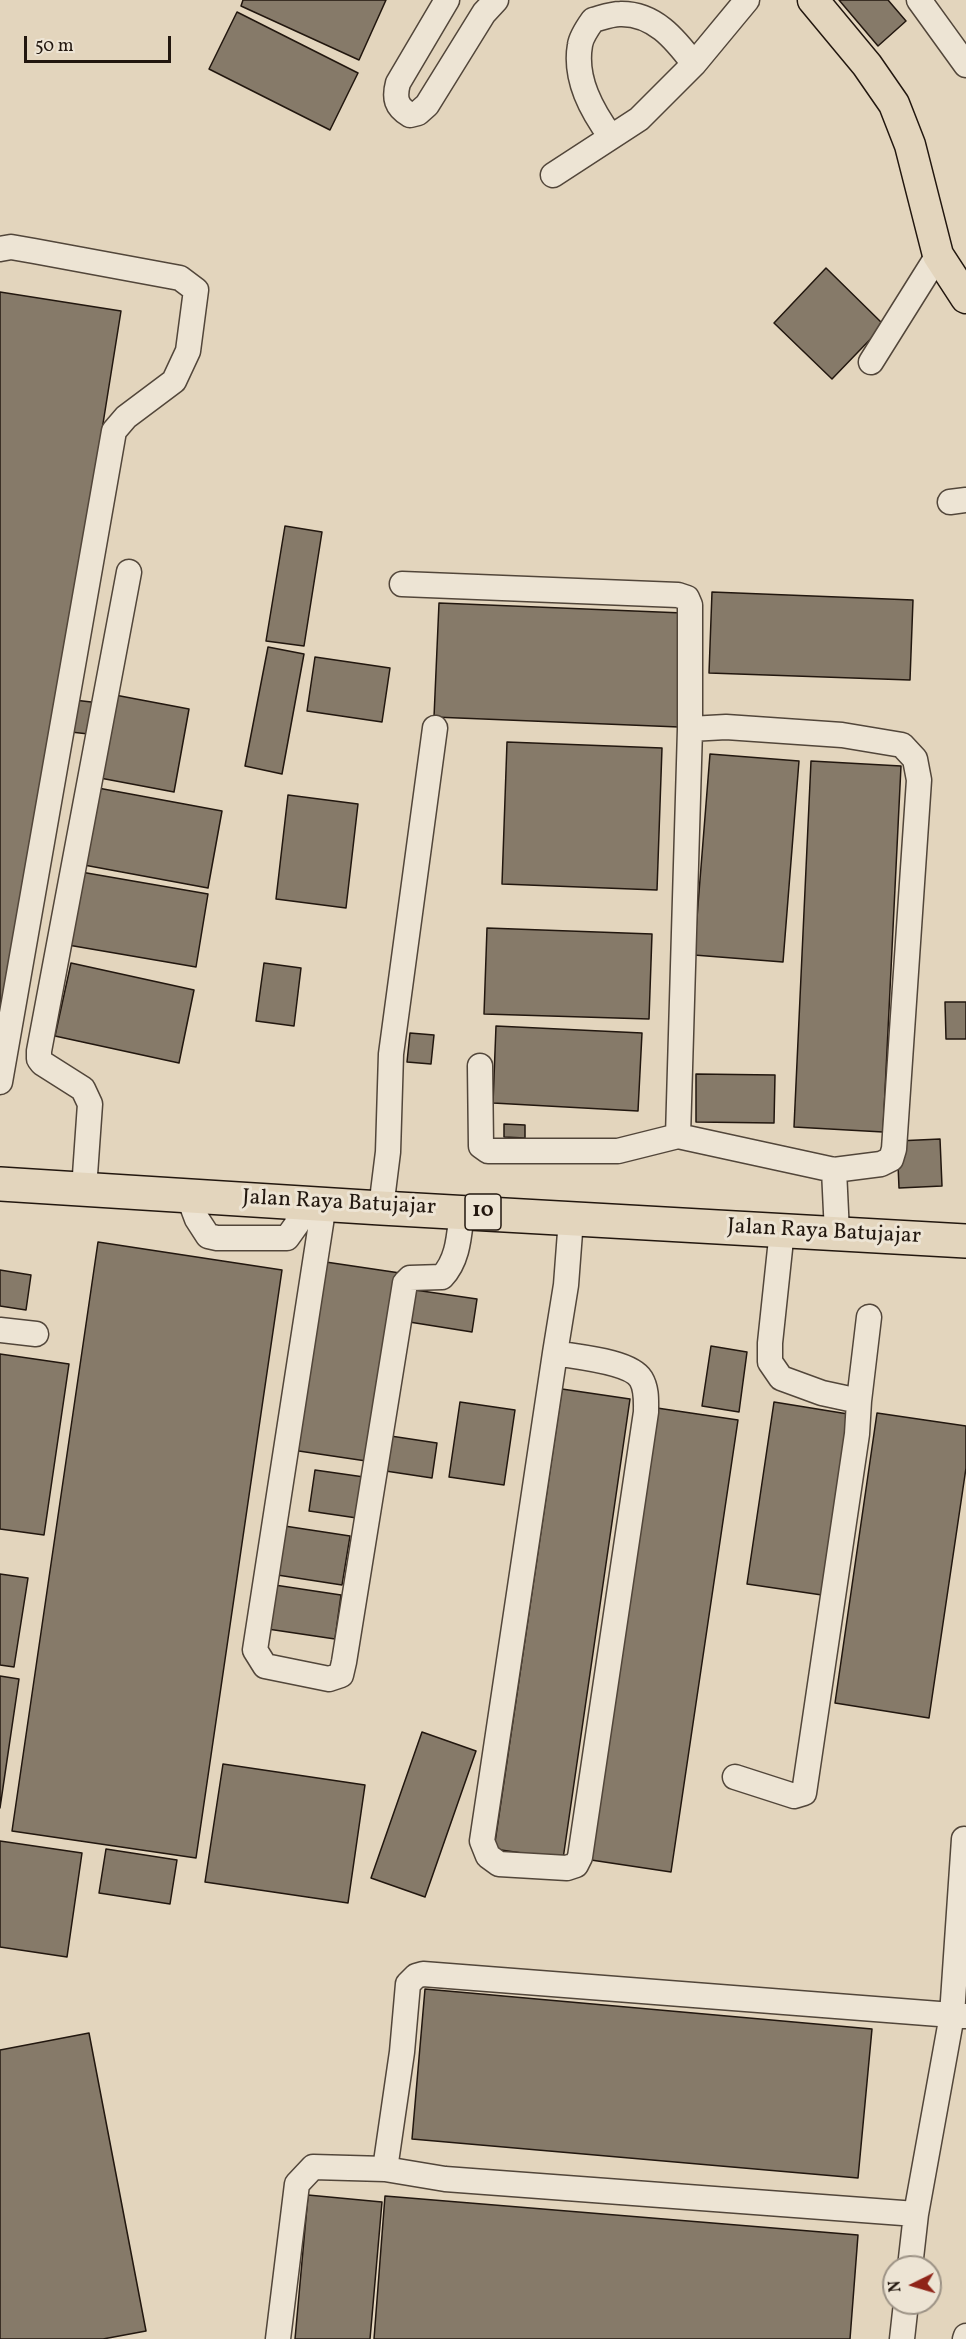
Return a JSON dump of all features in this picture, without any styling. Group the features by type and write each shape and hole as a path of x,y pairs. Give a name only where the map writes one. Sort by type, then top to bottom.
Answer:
{"highway":[{"name":"Jalan Raya Batujajar","path":"0,1184 966,1241"}],"main road":[{"path":"813,0 867,65 894,104 910,145 938,255 964,289"}],"lane":[{"path":"444,1 398,83 396,103 410,115 418,113 427,105 484,13 496,0"},
{"path":"553,175 639,119 694,64 747,0"},
{"path":"919,0 966,65"},
{"path":"611,137 594,113 579,71 580,43 592,20 620,14 649,20 673,37 694,64"},
{"path":"0,249 11,247 34,250 180,278 196,290 188,351 174,381 126,417 114,431 0,1082"},
{"path":"871,362 938,255"},
{"path":"84,1189 90,1104 83,1089 42,1063 39,1059 39,1051 129,572"},
{"path":"402,584 687,598 690,605 690,729 678,1136"},
{"path":"480,1066 481,1146 488,1151 618,1151 678,1136 834,1170 881,1164 891,1159 894,1149 919,780 915,759 902,746 842,735 726,727 690,729"},
{"path":"381,1208 388,1152 391,1054 435,728"},
{"path":"834,1170 837,1233"},
{"path":"312,1203 255,1650 265,1666 329,1679 341,1675 344,1662 405,1283 410,1278 442,1277 451,1268 462,1211"},
{"path":"555,1353 617,1365 632,1371 641,1378 645,1389 646,1412 580,1857 576,1865 567,1868 499,1864 488,1856 482,1841 555,1353 566,1285 570,1219"},
{"path":"782,1230 770,1362 781,1378 822,1393 859,1401"},
{"path":"735,1777 794,1796 804,1793 857,1434 869,1317"},
{"path":"0,1330 36,1334"},
{"path":"911,2255 916,2214 959,2015 964,1839"},
{"path":"385,2169 402,2052 408,1984 416,1976 423,1974 959,2015"},
{"path":"278,2339 297,2184 313,2167 385,2169 445,2179 916,2214"},
{"path":"902,2339 905,2315"}],"building":[{"path":"243,0 386,0 359,60 241,6"},
{"path":"839,0 888,0 906,21 878,46"},
{"path":"237,12 358,73 330,130 209,69"},
{"path":"826,268 884,325 832,379 774,323"},
{"path":"0,292 121,311 4,1043 0,1042"},
{"path":"285,526 322,532 304,646 266,641"},
{"path":"712,592 913,600 910,680 709,673"},
{"path":"439,603 683,613 679,727 434,717"},
{"path":"268,647 304,654 282,774 245,766"},
{"path":"315,657 390,668 382,722 307,711"},
{"path":"115,695 189,709 174,792 100,778"},
{"path":"74,700 100,703 97,735 71,732"},
{"path":"507,742 662,748 657,890 502,884"},
{"path":"710,754 799,761 783,962 694,955"},
{"path":"811,761 901,766 883,1132 794,1127"},
{"path":"98,788 222,811 208,888 84,865"},
{"path":"288,795 358,804 346,908 276,899"},
{"path":"81,872 208,894 196,967 68,945"},
{"path":"487,928 652,934 649,1019 484,1014"},
{"path":"71,963 194,990 179,1063 55,1036"},
{"path":"264,963 301,968 294,1026 256,1021"},
{"path":"945,1002 966,1002 966,1039 946,1039"},
{"path":"496,1026 642,1033 638,1111 493,1103"},
{"path":"410,1033 434,1035 431,1064 407,1062"},
{"path":"696,1074 775,1075 774,1123 696,1122"},
{"path":"504,1124 525,1125 525,1138 504,1137"},
{"path":"940,1139 942,1186 899,1188 897,1141"},
{"path":"98,1242 282,1270 196,1858 12,1831"},
{"path":"319,1261 400,1273 373,1462 292,1450"},
{"path":"0,1270 31,1275 26,1310 0,1306"},
{"path":"408,1289 477,1299 472,1332 403,1321"},
{"path":"711,1346 747,1352 739,1412 702,1406"},
{"path":"0,1354 69,1364 44,1535 0,1529"},
{"path":"562,1389 630,1399 563,1859 494,1849"},
{"path":"460,1402 515,1410 504,1485 449,1477"},
{"path":"774,1402 848,1414 822,1595 747,1584"},
{"path":"657,1408 738,1420 671,1872 591,1860"},
{"path":"877,1413 966,1426 966,1468 929,1718 835,1703"},
{"path":"384,1435 437,1443 432,1478 379,1470"},
{"path":"315,1470 364,1477 357,1518 309,1511"},
{"path":"278,1525 350,1536 342,1585 271,1574"},
{"path":"0,1574 28,1578 14,1667 0,1665"},
{"path":"268,1584 341,1595 335,1639 261,1628"},
{"path":"0,1676 19,1679 0,1808"},
{"path":"422,1732 476,1751 425,1897 371,1878"},
{"path":"223,1764 365,1785 348,1903 205,1882"},
{"path":"0,1841 82,1853 67,1957 0,1947"},
{"path":"106,1849 177,1860 170,1904 99,1893"},
{"path":"425,1989 872,2029 858,2178 412,2139"},
{"path":"89,2033 146,2331 103,2339 0,2339 0,2050"},
{"path":"308,2195 382,2202 370,2339 295,2339"},
{"path":"385,2196 858,2235 850,2339 374,2339"}]}
